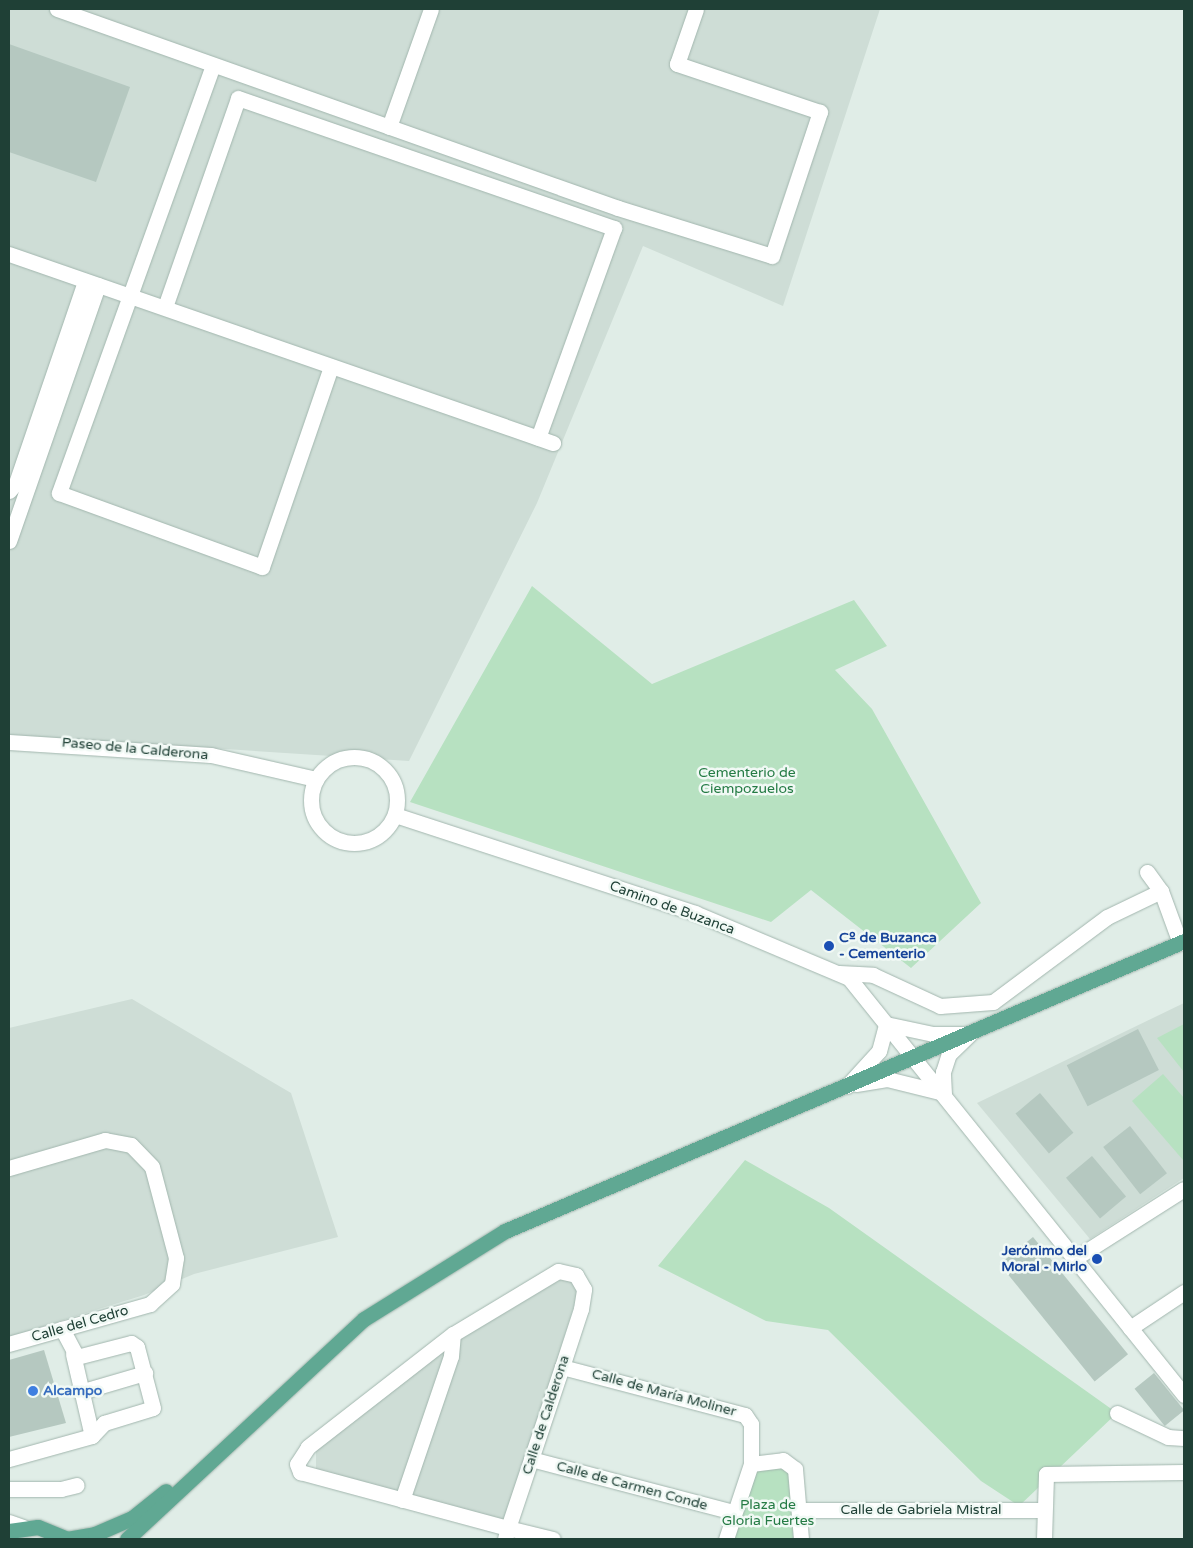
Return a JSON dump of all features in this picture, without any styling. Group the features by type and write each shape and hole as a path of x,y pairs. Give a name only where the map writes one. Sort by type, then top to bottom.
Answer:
{"main road":[{"path":"127,1539 245,1427 364,1319 505,1231 582,1195 914,1058 1182,942"},
{"path":"13,1527 38,1527 67,1539 95,1534 132,1518 245,1427"}],"street":[{"path":"57,9 213,66 618,208 772,256 820,112 677,64 696,9"},
{"path":"389,127 431,9"},
{"path":"213,66 128,296 59,493 262,567 331,367"},
{"path":"165,308 238,98 614,228 538,438"},
{"path":"9,254 553,443"},
{"path":"9,491 16,484 92,283"},
{"path":"9,541 92,283"},
{"name":"Paseo de la Calderona","path":"9,742 211,755 289,776 314,786"},
{"path":"342,758 375,762 396,787 395,816 388,828 368,841 348,843 335,838 318,823 314,786 342,758"},
{"name":"Camino de Buzanca","path":"395,816 694,913 849,978 1184,1395"},
{"path":"1147,872 1161,891 1182,942"},
{"path":"837,973 873,975 940,1006 993,1002 1107,917 1161,891"},
{"path":"847,1086 879,1051 886,1024 933,1034 970,1034"},
{"path":"847,1086 887,1079 921,1084 944,1094 942,1072 949,1054 970,1034"},
{"name":"Calle del Cedro","path":"9,1168 105,1140 131,1145 152,1167 176,1258 172,1284 150,1304 9,1344"},
{"path":"1074,1259 1184,1189"},
{"name":"Calle de Calderona","path":"453,1334 558,1271 576,1275 584,1290 562,1367 507,1534"},
{"path":"1130,1328 1184,1292"},
{"path":"62,1329 73,1354 80,1392 92,1436"},
{"path":"402,1500 451,1356 453,1334"},
{"path":"453,1334 308,1448 297,1464 300,1472 402,1500 507,1534 554,1539"},
{"path":"9,1459 92,1436 104,1423 152,1408 145,1373 137,1347 131,1343 77,1357 73,1354"},
{"name":"Calle de María Moliner","path":"562,1367 745,1414 751,1424 751,1464"},
{"path":"80,1392 145,1373"},
{"path":"1117,1413 1168,1438 1184,1438"},
{"name":"Calle de Carmen Conde","path":"531,1460 733,1512"},
{"path":"726,1539 733,1512 751,1464 784,1460 795,1469 802,1539"},
{"path":"1044,1539 1046,1474 1184,1472"},
{"path":"9,1489 61,1489 77,1484"},
{"name":"Calle de Gabriela Mistral","path":"799,1510 1044,1510"}],"shaded area":[{"path":"9,9 880,9 783,306 643,246 537,503 409,761 9,735"},
{"path":"132,999 291,1093 338,1237 194,1274 144,1295 9,1337 9,1028"},
{"path":"1184,1003 1184,1178 1090,1239 977,1103"},
{"path":"570,1278 579,1290 507,1520 316,1472 316,1444 425,1358 540,1283"}],"green space":[{"name":"Cementerio de Ciempozuelos","path":"532,586 652,684 854,600 887,646 835,670 872,709 981,903 911,968 811,890 771,922 410,802"},
{"path":"1184,1024 1184,1072 1157,1038"},
{"path":"1163,1074 1184,1098 1183,1160 1132,1101"},
{"path":"745,1160 829,1208 1117,1413 1019,1506 981,1481 828,1330 766,1321 658,1266"},
{"name":"Plaza de Gloria Fuertes","path":"778,1464 791,1474 795,1539 732,1539 755,1468"}],"building":[{"path":"9,44 130,87 96,182 9,152"},
{"path":"1138,1029 1159,1070 1088,1106 1067,1065"},
{"path":"1040,1093 1073,1133 1049,1153 1015,1114"},
{"path":"1130,1126 1167,1173 1140,1194 1103,1147"},
{"path":"1092,1156 1126,1197 1100,1218 1066,1178"},
{"path":"1033,1237 1128,1354 1095,1381 1000,1264"},
{"name":"Alcampo","path":"44,1350 66,1423 9,1437 9,1360"},
{"path":"1154,1373 1184,1410 1165,1426 1135,1389"}],"place":[{"name":"Cº de Buzanca - Cementerio","path":"829,946"},
{"name":"Jerónimo del Moral - Mirlo","path":"1097,1259"},
{"name":"Alcampo","path":"33,1391"}]}
